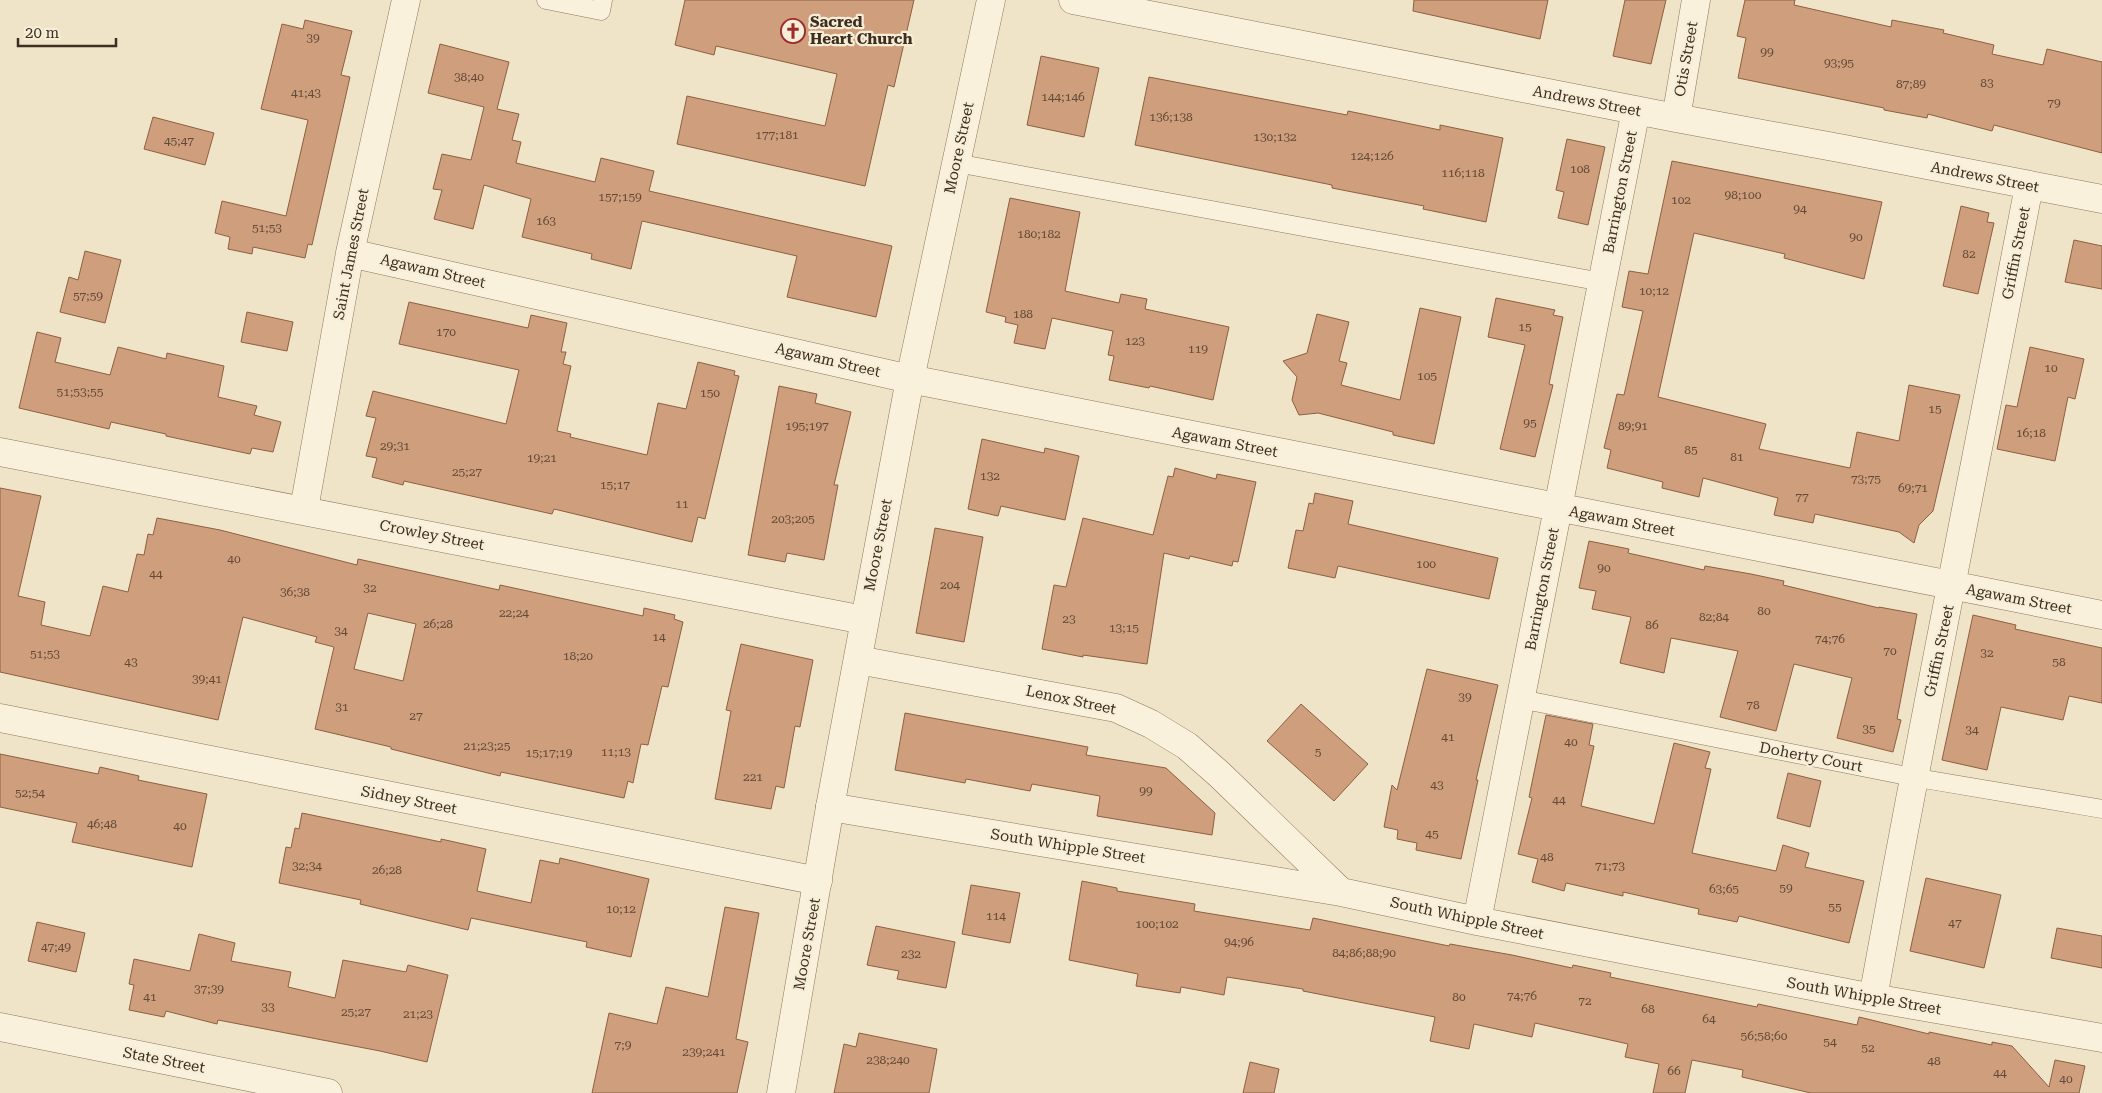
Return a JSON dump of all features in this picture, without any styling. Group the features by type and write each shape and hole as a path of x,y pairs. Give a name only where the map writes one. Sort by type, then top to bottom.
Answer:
{"street":[{"name":"Saint James Street","path":"304,510 350,253 406,0"},
{"name":"Moore Street","path":"780,1093 864,620 910,378 991,0"},
{"name":"Andrews Street","path":"1073,0 2102,199"},
{"name":"Otis Street","path":"1676,118 1696,0"},
{"name":"Barrington Street","path":"1477,921 1636,110"},
{"name":"Griffin Street","path":"1873,998 1912,777 1952,586 2029,186"},
{"name":"Agawam Street","path":"350,253 910,378 2102,615"},
{"name":"Crowley Street","path":"0,452 864,620"},
{"name":"Lenox Street","path":"858,660 1116,708 1151,724 1187,746 1219,774 1341,892"},
{"name":"Sidney Street","path":"0,718 818,881"},
{"name":"South Whipple Street","path":"830,807 1341,892 1477,921 1873,998 2102,1038"},
{"name":"State Street","path":"0,1027 328,1093"}],"lane":[{"path":"546,0 601,11 603,0"},
{"path":"956,163 1602,282"},
{"name":"Doherty Court","path":"1520,699 1912,777 2102,810"}],"building":[{"path":"685,0 914,0 894,87 888,85 865,186 677,144 687,96 825,126 837,74 716,46 714,55 675,45"},
{"path":"1414,0 1548,0 1540,39 1413,11"},
{"path":"1625,0 1666,0 1651,64 1613,56"},
{"path":"1745,0 1795,0 1794,5 1891,27 1892,20 1944,30 1943,33 1994,45 1992,54 2043,65 2047,49 2102,62 2102,153 1994,125 1992,131 1928,114 1927,118 1884,110 1884,108 1738,78 1746,38 1737,36"},
{"path":"305,20 352,31 341,75 350,77 312,245 308,244 305,258 253,247 252,254 228,249 230,237 215,233 222,201 286,216 308,120 261,109 282,24 303,29"},
{"path":"440,44 509,62 497,109 519,114 512,140 521,142 516,163 595,182 601,158 654,171 649,191 892,246 876,317 787,297 797,256 642,221 631,269 591,259 592,254 522,237 531,199 484,185 473,229 434,219 442,190 433,189 442,154 471,160 484,107 428,93"},
{"path":"1041,56 1099,68 1084,137 1027,125"},
{"path":"1149,77 1347,115 1348,111 1440,130 1440,125 1503,138 1486,222 1423,209 1424,206 1332,188 1332,185 1135,145"},
{"path":"153,117 214,133 205,165 144,149"},
{"path":"1567,139 1605,147 1588,225 1558,218 1564,192 1556,190"},
{"path":"1672,161 1882,202 1864,279 1784,258 1785,254 1694,233 1658,397 1766,424 1759,449 1850,468 1857,432 1899,441 1909,385 1960,395 1933,511 1919,525 1914,543 1899,532 1815,514 1813,523 1774,515 1778,498 1703,478 1699,497 1662,488 1663,482 1607,468 1611,450 1604,448 1617,394 1624,395 1643,311 1622,307 1629,271 1648,274"},
{"path":"1010,198 1080,212 1065,291 1119,303 1121,294 1147,299 1145,309 1229,327 1213,400 1150,386 1149,388 1109,380 1114,356 1108,355 1113,331 1052,318 1045,349 1014,343 1018,325 1005,322 1006,317 986,312"},
{"path":"1961,206 1989,213 1987,222 1994,223 1978,294 1943,286"},
{"path":"2074,240 2102,246 2102,289 2065,282"},
{"path":"85,251 121,260 105,323 60,312 69,277 78,280"},
{"path":"1496,298 1555,310 1553,315 1563,317 1549,384 1553,385 1535,457 1500,449 1525,345 1488,337"},
{"path":"409,302 528,328 531,315 567,323 561,352 566,352 563,364 571,366 557,431 571,434 570,437 647,455 658,403 686,409 698,362 735,371 734,375 739,376 705,519 698,517 692,542 554,509 552,514 404,481 403,485 372,477 377,458 366,456 376,418 366,416 373,391 506,424 519,370 399,344"},
{"path":"1420,308 1461,317 1434,444 1393,435 1393,432 1318,413 1299,415 1292,400 1297,377 1283,361 1307,353 1317,314 1349,322 1339,361 1347,363 1341,385 1400,400"},
{"path":"247,312 293,322 287,351 241,342"},
{"path":"37,332 61,338 55,362 110,375 118,347 166,359 167,353 224,366 218,397 257,406 254,415 281,422 273,452 252,448 250,454 111,422 109,429 19,408"},
{"path":"2030,347 2084,359 2075,399 2068,397 2055,461 1997,449 2006,405 2017,407"},
{"path":"779,386 817,394 815,403 851,412 834,485 838,485 824,560 787,553 785,562 748,555"},
{"path":"982,439 1044,453 1045,448 1079,456 1065,520 1001,506 998,516 968,509"},
{"path":"1175,468 1216,479 1217,474 1256,482 1238,562 1233,561 1232,566 1190,556 1189,559 1164,553 1147,664 1083,655 1083,657 1042,649 1054,585 1066,587 1083,518 1153,535 1168,476 1173,477"},
{"path":"0,488 41,496 18,596 45,602 41,625 90,636 103,586 128,592 137,554 144,555 148,534 153,535 157,518 220,530 357,565 358,559 499,590 500,585 643,616 644,608 675,615 674,619 683,622 668,687 662,686 648,745 641,744 633,783 628,781 624,798 501,772 500,776 315,729 334,647 315,642 317,637 243,617 218,720 0,672","holes":["368,613 416,624 403,681 354,669"]},
{"path":"1315,493 1353,501 1348,524 1498,558 1489,599 1338,566 1335,578 1288,568 1296,530 1303,531 1309,503 1313,504"},
{"path":"935,528 983,537 964,642 916,633"},
{"path":"1589,541 1629,549 1628,553 1704,570 1705,566 1751,574 1784,581 1783,585 1879,608 1917,614 1897,719 1901,720 1893,752 1837,738 1852,678 1794,664 1776,731 1720,717 1738,651 1671,638 1664,673 1620,663 1631,617 1592,609 1596,591 1579,588"},
{"path":"1973,615 2016,625 2015,629 2102,648 2102,703 2069,696 2063,720 2001,707 1987,770 1942,760"},
{"path":"741,644 813,660 800,727 795,726 784,788 776,786 771,809 715,799 731,711 726,710"},
{"path":"1427,669 1498,685 1476,780 1478,780 1461,859 1416,850 1417,843 1397,839 1398,830 1384,827 1392,785 1397,790"},
{"path":"1301,704 1368,764 1334,801 1267,741"},
{"path":"905,713 1088,747 1086,755 1166,768 1215,813 1212,835 1097,816 1100,796 1032,784 1030,791 966,779 965,783 895,770"},
{"path":"1546,715 1593,724 1589,745 1594,746 1581,806 1654,824 1674,743 1710,752 1705,768 1711,769 1692,853 1776,871 1783,845 1809,853 1805,867 1864,881 1849,943 1739,916 1737,922 1698,914 1699,909 1623,892 1623,896 1566,883 1564,891 1532,882 1538,859 1518,854 1532,798 1529,797"},
{"path":"0,754 98,774 100,767 139,776 138,780 207,794 192,867 72,842 77,823 0,807"},
{"path":"1788,773 1821,781 1810,827 1777,818"},
{"path":"302,813 441,842 441,839 486,849 477,891 531,903 540,860 559,864 560,858 649,879 631,957 586,947 587,942 471,918 468,930 360,904 361,900 279,883 286,847 291,848 295,828 299,829"},
{"path":"1926,878 2001,895 1984,968 1910,951"},
{"path":"1082,881 1117,888 1117,891 1195,904 1194,911 1310,930 1313,918 1449,946 1450,944 1512,955 1572,968 1573,965 1611,973 1610,977 1757,1007 1758,1004 1857,1025 1859,1017 1929,1034 1929,1032 1992,1045 1992,1042 2012,1046 2049,1087 2055,1060 2085,1066 2079,1093 1811,1093 1742,1077 1743,1070 1692,1060 1685,1093 1653,1093 1659,1064 1625,1057 1628,1044 1535,1023 1532,1037 1474,1024 1469,1049 1430,1041 1435,1017 1303,991 1303,989 1227,977 1224,995 1181,987 1180,993 1136,986 1138,974 1069,960"},
{"path":"971,885 1020,893 1010,943 962,934"},
{"path":"725,907 759,913 736,1039 748,1042 737,1093 592,1093 609,1013 657,1024 666,987 708,997"},
{"path":"37,922 85,933 76,972 28,961"},
{"path":"876,926 955,942 946,988 897,979 899,971 867,965"},
{"path":"2057,928 2102,936 2102,968 2051,958"},
{"path":"199,934 235,943 231,961 291,972 288,987 335,998 343,960 406,972 408,965 448,975 427,1062 380,1051 218,1020 217,1024 166,1011 164,1017 129,1010 134,985 129,984 134,959 190,971"},
{"path":"859,1033 937,1049 929,1093 834,1093 844,1044 856,1047"},
{"path":"1250,1062 1279,1069 1274,1093 1243,1093"}],"place":[{"name":"Sacred Heart Church","path":"793,31"}]}
